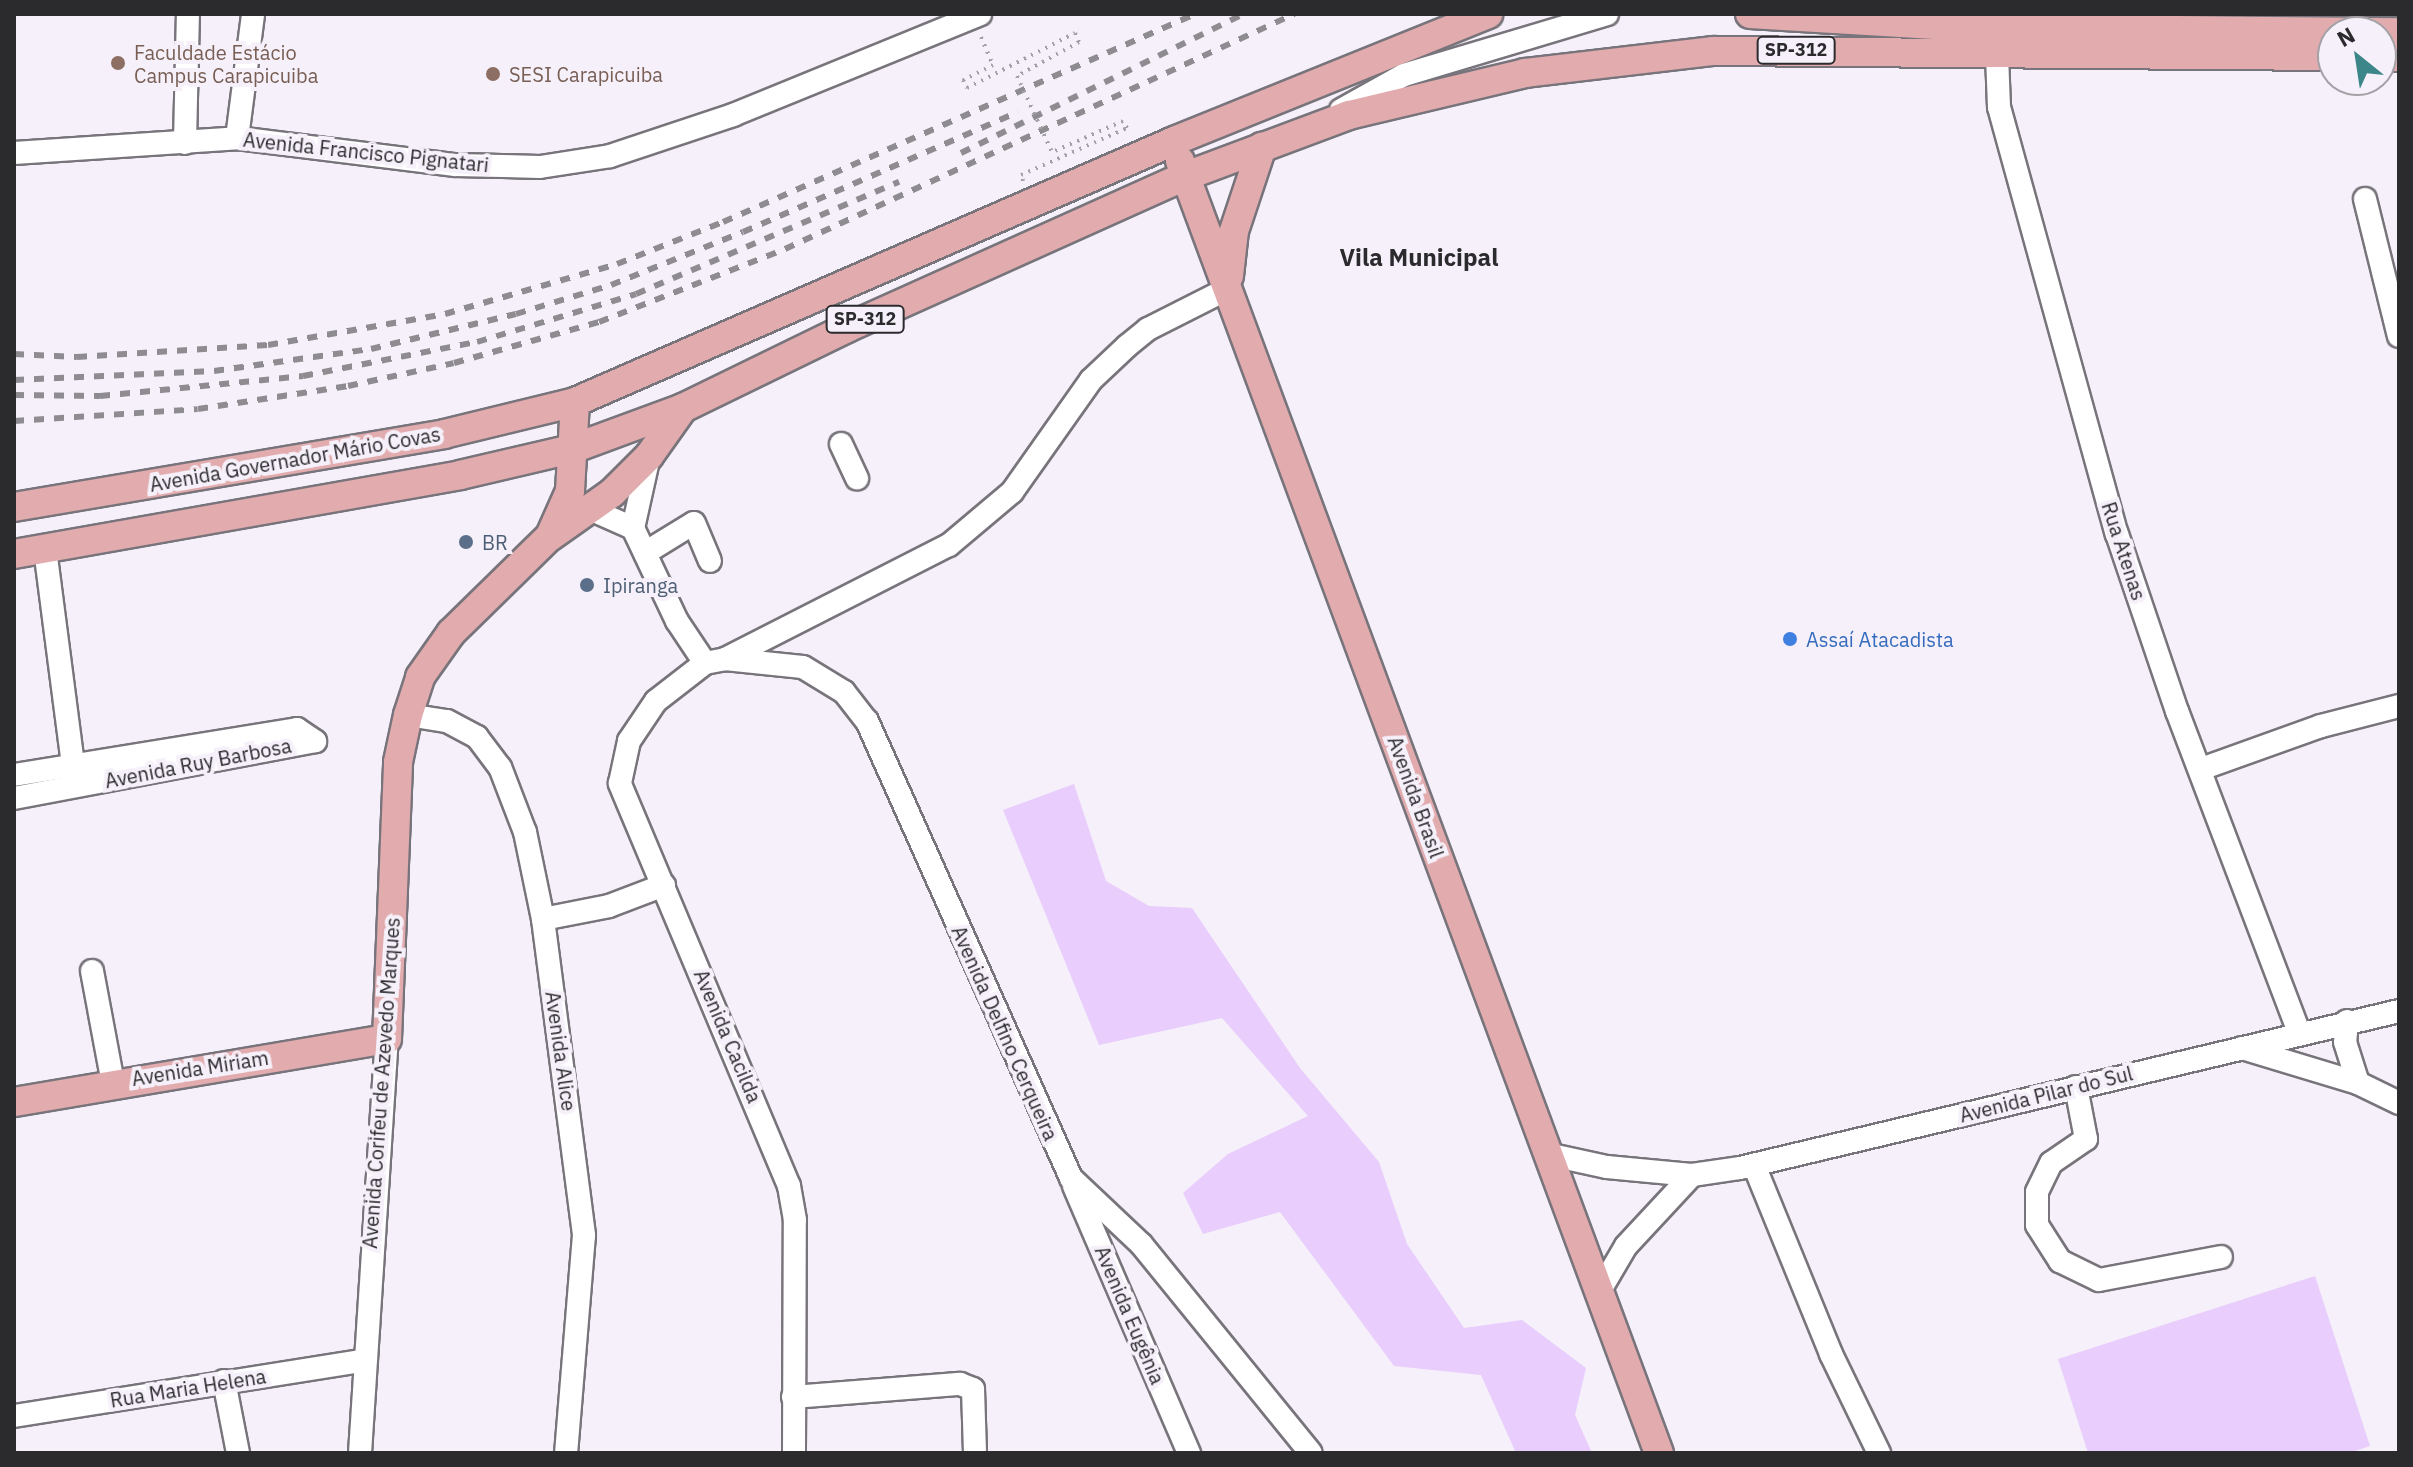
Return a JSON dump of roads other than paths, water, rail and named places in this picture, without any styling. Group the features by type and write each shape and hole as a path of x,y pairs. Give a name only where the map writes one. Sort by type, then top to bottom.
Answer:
{"main road":[{"name":"SP-312","path":"575,402 1174,141 1488,14"},
{"path":"1750,14 1989,28 2399,32"},
{"name":"SP-312","path":"14,554 460,475 572,449 683,408 875,315 1186,176 1349,115 1451,89 1622,58 1728,50 2317,56"},
{"name":"Avenida Brasil","path":"1174,141 1659,1453"},
{"path":"1229,288 1234,231 1262,147"},
{"path":"550,536 570,491 575,402"},
{"name":"Avenida Governador Mário Covas","path":"14,507 444,434 575,402"},
{"path":"408,715 420,677 451,633 550,536 592,510 649,456 683,408"},
{"name":"Avenida Corifeu de Azevedo Marques","path":"387,1039 398,762 408,715"},
{"name":"Avenida Miriam","path":"14,1102 387,1039"}],"street":[{"path":"185,143 188,14"},
{"path":"237,138 253,14"},
{"path":"923,40 944,14"},
{"path":"1298,134 1404,75 1607,14"},
{"name":"Avenida Francisco Pignatari","path":"14,153 237,138 455,165 540,167 610,156 733,115 976,16"},
{"name":"Rua Atenas","path":"1997,55 1999,107 2117,534 2299,1033"},
{"path":"2365,199 2399,336"},
{"name":"Avenida Cacilda","path":"794,1453 795,1220 789,1186 664,885 629,817 620,783 622,763 656,701 715,661 949,545 1012,492 1091,380 1127,346 1148,329 1229,288"},
{"path":"841,444 857,479"},
{"path":"649,456 633,528 677,621 715,661"},
{"path":"592,510 633,528"},
{"path":"645,553 694,523 710,561"},
{"path":"45,549 73,766"},
{"name":"Avenida Delfino Cerqueira","path":"715,661 803,667 844,692 867,721 1071,1178 1141,1244 1311,1453"},
{"path":"2201,769 2321,726 2399,706"},
{"name":"Avenida Alice","path":"408,715 465,729 500,767 525,832 543,919 584,1235 566,1453"},
{"name":"Avenida Ruy Barbosa","path":"14,775 297,729 315,741 14,798"},
{"path":"543,919 609,906 664,885"},
{"path":"92,971 113,1083"},
{"name":"Avenida Pilar do Sul","path":"1547,1154 1607,1167 1692,1175 1754,1165 2399,1011"},
{"path":"2347,1021 2345,1042 2358,1083"},
{"name":"Avenida Corifeu de Azevedo Marques","path":"360,1453 362,1361 387,1039"},
{"path":"2242,1048 2358,1083 2399,1103"},
{"path":"2076,1087 2086,1139 2051,1163 2037,1192 2037,1225 2060,1261 2099,1280 2221,1257"},
{"path":"1754,1165 1800,1281 1879,1453"},
{"path":"1599,1292 1626,1246 1692,1175"},
{"name":"Avenida Eugênia","path":"1071,1178 1189,1453"},
{"name":"Rua Maria Helena","path":"14,1416 362,1361"},
{"path":"224,1381 238,1453"},
{"path":"793,1397 960,1384 973,1389 975,1453"}],"railway":[{"path":"14,354 77,357 268,345 445,314 617,264 723,222 1195,14"},
{"path":"961,153 1243,14"},
{"path":"14,421 198,409 348,386 454,363 599,322 785,249 1294,14"},
{"path":"14,380 214,371 371,349 516,314 611,285 743,232 1018,112"},
{"path":"14,395 100,396 303,376 477,342 636,294 899,182"}],"place":[{"name":"Faculdade Estácio Campus Carapicuiba","path":"118,63"},
{"name":"SESI Carapicuiba","path":"493,74"},
{"name":"BR","path":"466,542"},
{"name":"Ipiranga","path":"587,585"},
{"name":"Assaí Atacadista","path":"1790,639"}],"district":[{"name":"Vila Municipal","path":"1419,258"}]}
